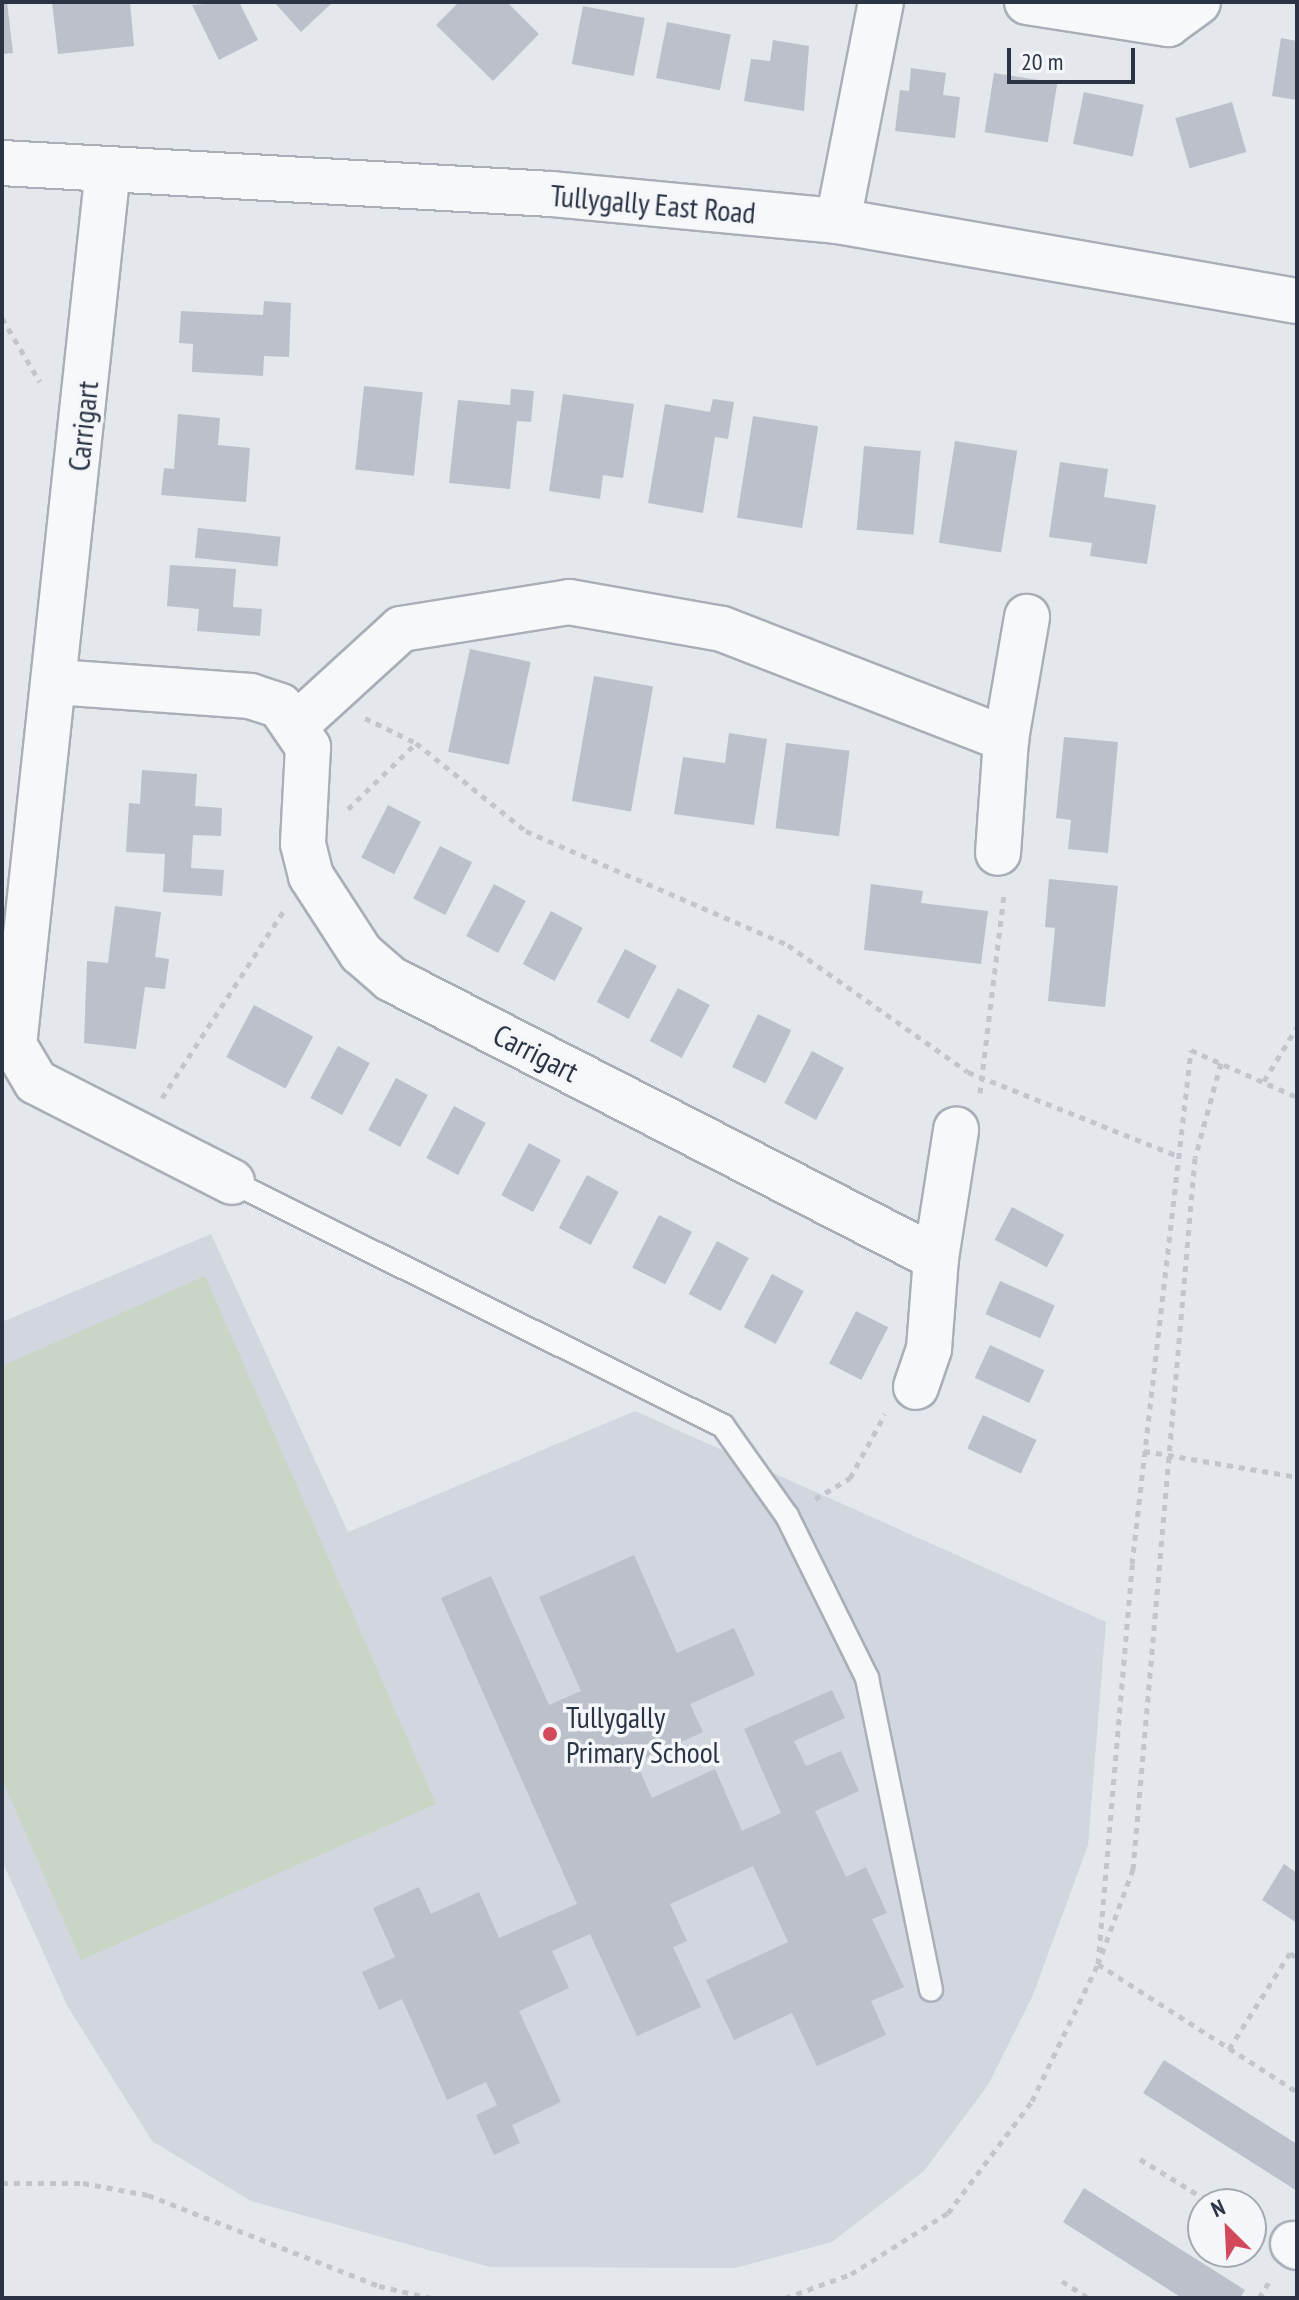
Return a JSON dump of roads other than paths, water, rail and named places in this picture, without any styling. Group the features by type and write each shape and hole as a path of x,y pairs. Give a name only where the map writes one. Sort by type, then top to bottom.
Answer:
{"street":[{"path":"838,221 881,2"},
{"path":"1027,2 1168,24 1198,2"},
{"name":"Tullygally East Road","path":"2,163 551,194 838,221 1297,301"},
{"name":"Carrigart","path":"108,169 56,682 14,1045 36,1082 141,1131 232,1182"},
{"path":"56,682 250,696 280,706 311,711 401,629 569,602 722,629 1006,739"},
{"path":"998,853 1006,739 1027,617"},
{"name":"Carrigart","path":"311,711 307,860 361,953 391,979 936,1258"},
{"path":"903,1395 929,1349 936,1258 956,1130"}],"lane":[{"path":"232,1182 723,1426 787,1516 867,1678 931,1990"}],"place":[{"name":"Tullygally Primary School","path":"550,1734"}]}
